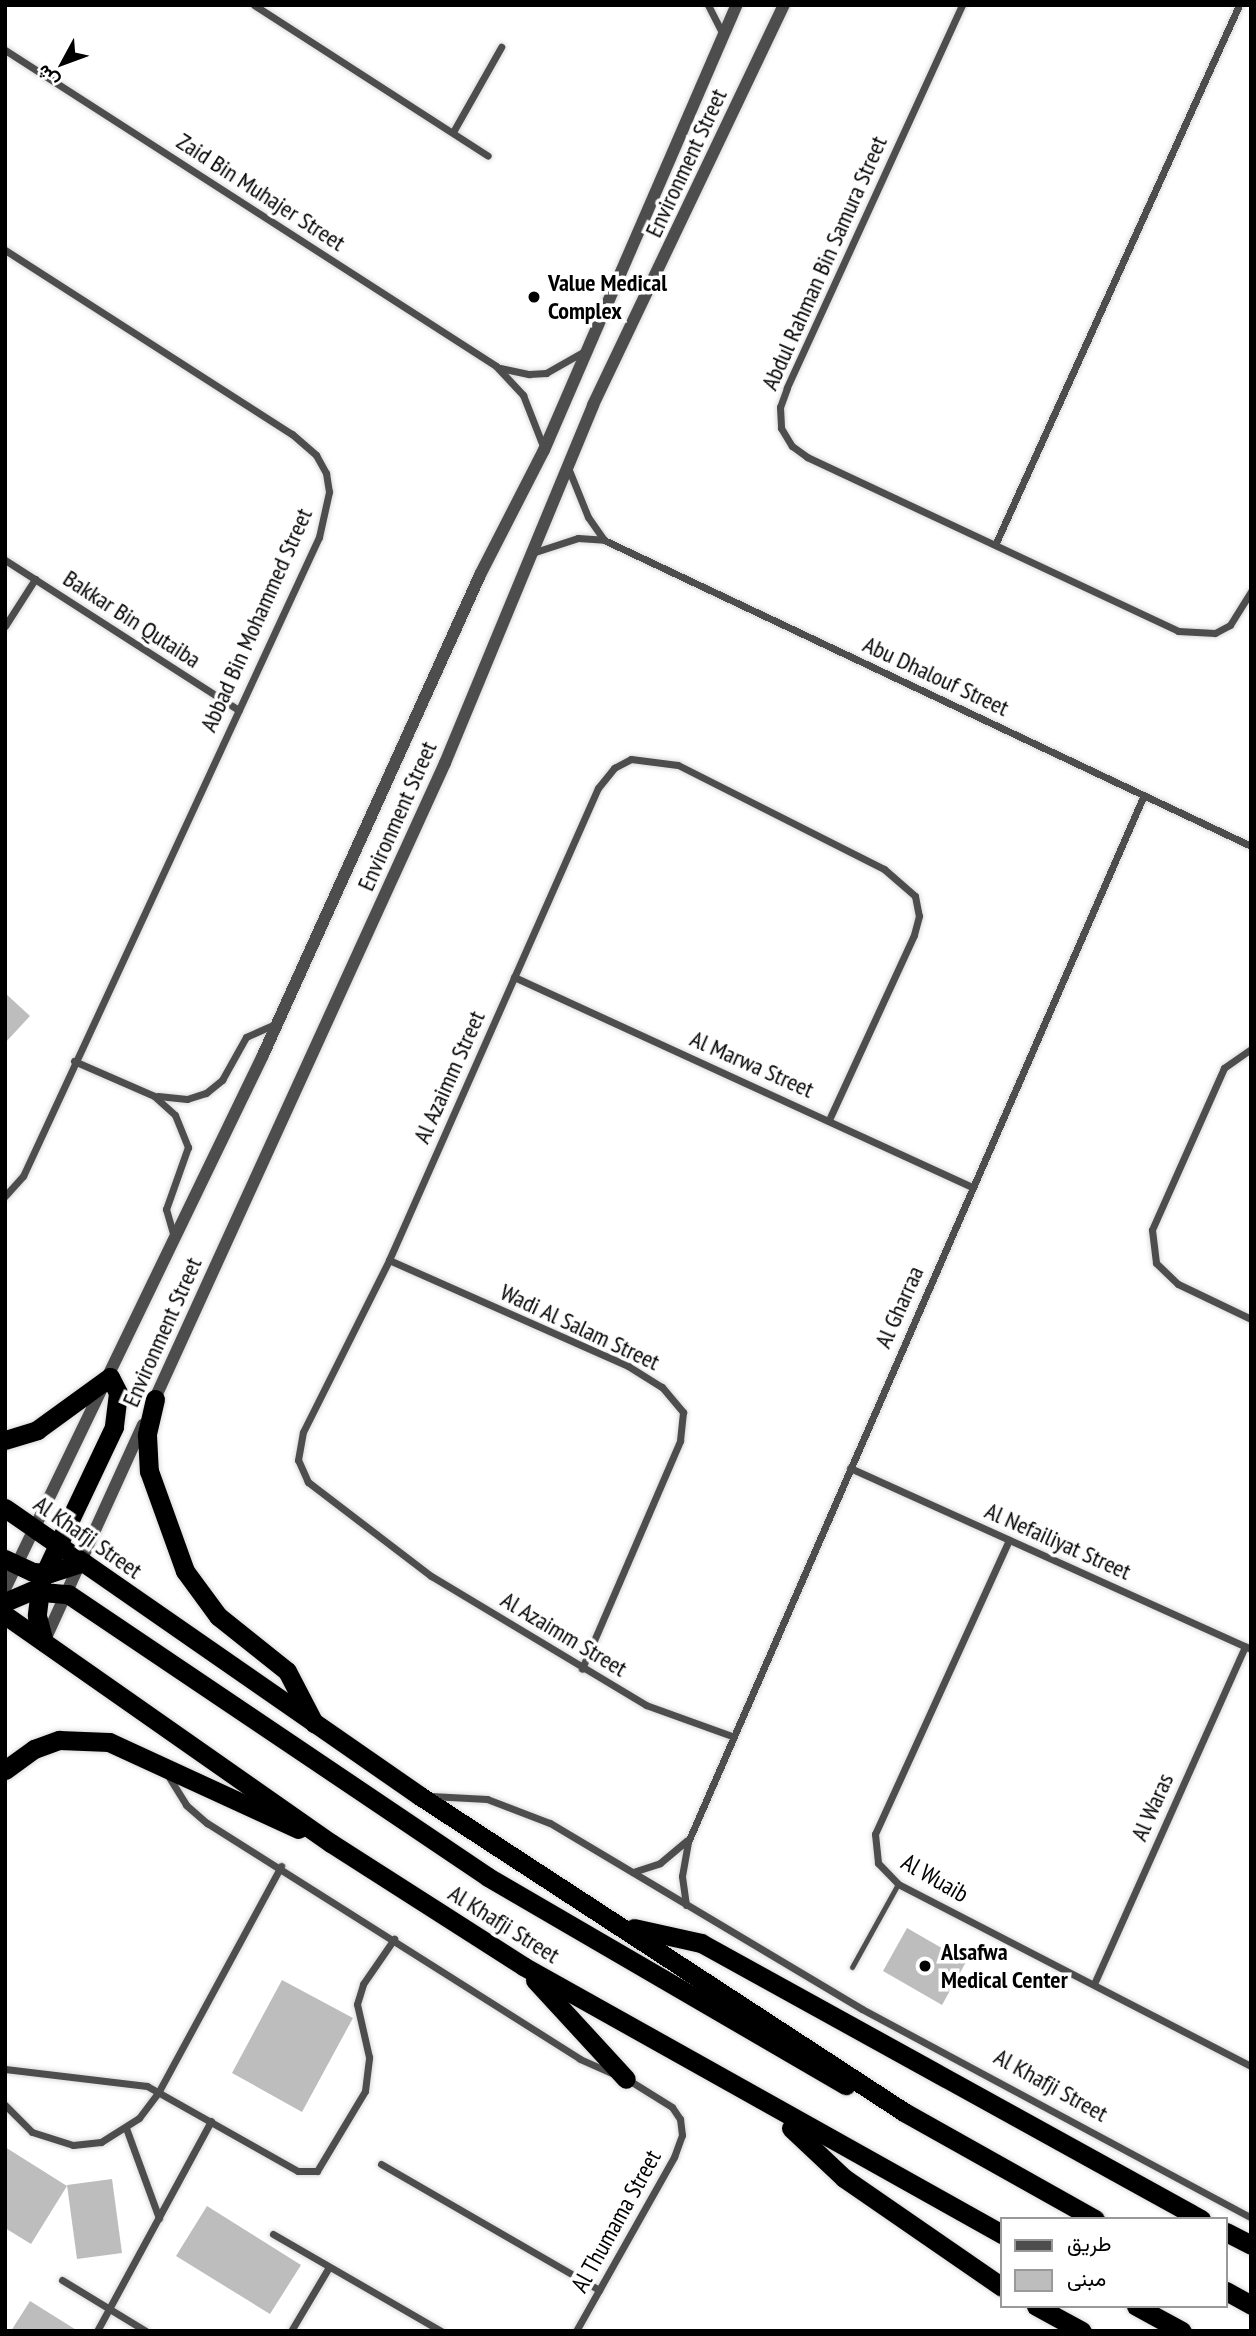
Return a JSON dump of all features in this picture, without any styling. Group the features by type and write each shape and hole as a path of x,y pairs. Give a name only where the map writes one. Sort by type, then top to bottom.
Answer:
{"highway":[{"path":"5,1440 37,1430 110,1377 118,1392 118,1416 56,1543 41,1581 37,1616 44,1642"},
{"path":"155,1399 147,1435 149,1471 185,1572 218,1616 287,1671 314,1723"},
{"name":"Al Khafji Street","path":"5,1508 420,1797 621,1925 904,2112 1091,2217"},
{"path":"5,1602 41,1581 83,1562"},
{"path":"11,1563 68,1594 488,1877 811,2069 904,2112"},
{"name":"Al Khafji Street","path":"5,1615 331,1843 523,1966 768,2106 1000,2233"},
{"path":"5,1770 34,1749 82,1739 109,1742 331,1843"},
{"path":"621,1925 701,1943 1197,2217"},
{"path":"523,1966 626,2079"},
{"path":"768,2106 844,2178 1000,2286"},
{"path":"1228,2233 1251,2245"},
{"path":"1228,2292 1251,2305"},
{"path":"1040,2308 1082,2331"},
{"path":"1140,2308 1182,2331"}],"street":[{"path":"254,5 488,156"},
{"path":"708,5 723,35"},
{"name":"Environment Street","path":"5,1589 11,1563 35,1528 110,1377 277,1023 480,575 544,450 737,5"},
{"name":"Environment Street","path":"44,1642 83,1562 445,763 567,465 784,5"},
{"name":"Abdul Rahman Bin Samura Street","path":"962,5 787,388 780,407 781,428 792,446 807,457 1178,631 1197,635 1215,634 1230,625 1251,591"},
{"path":"995,545 1239,5"},
{"path":"453,132 501,47"},
{"name":"Zaid Bin Muhajer Street","path":"5,50 496,366 528,404 544,450"},
{"name":"Abbad Bin Mohammed Street","path":"5,250 292,434 316,454 326,473 329,492 319,537 74,1060 23,1176 5,1196"},
{"name":"Zaid Bin Muhajer Street","path":"496,366 529,374 546,373 562,367 588,347"},
{"path":"567,465 580,500 604,540"},
{"name":"Abu Dhalouf Street","path":"529,554 578,538 604,540 1251,846"},
{"name":"Bakkar Bin Qutaiba","path":"5,560 239,710"},
{"path":"5,626 36,579"},
{"name":"Al Azaimm Street","path":"732,1736 646,1705 431,1576 308,1482 298,1460 303,1432 389,1261 598,788 614,768 631,759 678,765 884,869 915,896 919,916 914,935 829,1120"},
{"name":"Al Gharraa","path":"686,1905 683,1862 732,1736 1144,795"},
{"name":"Al Marwa Street","path":"514,977 972,1187"},
{"path":"154,1096 187,1099 206,1093 222,1080 246,1037 277,1023"},
{"path":"1251,1049 1224,1068 1152,1230 1156,1263 1178,1284 1251,1319"},
{"path":"74,1060 154,1096 175,1115 188,1147 166,1209 175,1240"},
{"name":"Wadi Al Salam Street","path":"389,1261 628,1366 662,1387 683,1412 680,1441 582,1669"},
{"name":"Al Nefailiyat Street","path":"850,1468 1248,1648"},
{"name":"Al Wuaib","path":"1009,1540 874,1834 878,1863 898,1884 1251,2066"},
{"name":"Al Waras","path":"1094,1984 1248,1648"},
{"path":"164,1768 177,1794 196,1815 281,1866 580,2059 626,2079"},
{"name":"Al Khafji Street","path":"420,1797 487,1800 519,1809 633,1872 897,2028 1251,2218"},
{"name":"Al Gharraa","path":"633,1872 660,1863 692,1834"},
{"path":"5,2105 32,2132 58,2143 94,2143 126,2128 159,2091 281,1866"},
{"path":"5,2069 128,2080 159,2091 298,2171 311,2173 322,2168 365,2091 369,2057 357,2004 363,1984 394,1939"},
{"name":"Al Thumama Street","path":"576,2331 674,2157 682,2127 672,2107 626,2079"},
{"path":"97,2331 211,2121"},
{"path":"126,2128 159,2218"},
{"path":"381,2164 599,2290"},
{"path":"273,2234 441,2331"},
{"path":"291,2331 329,2267"},
{"path":"62,2280 146,2331"}],"lane":[{"path":"852,1967 898,1884"}],"building":[{"path":"5,993 30,1016 5,1043"},
{"name":"Alsafwa Medical Center","path":"907,1928 966,1962 942,2005 883,1971"},
{"path":"282,1980 353,2018 302,2112 232,2073"},
{"path":"5,2147 67,2186 31,2244 5,2228"},
{"path":"112,2179 122,2253 77,2259 67,2185"},
{"path":"207,2206 301,2265 270,2314 176,2256"},
{"path":"30,2301 78,2331 11,2331"}],"place":[{"name":"Value Medical Complex","path":"534,297"},
{"name":"Alsafwa Medical Center","path":"925,1966"}]}
